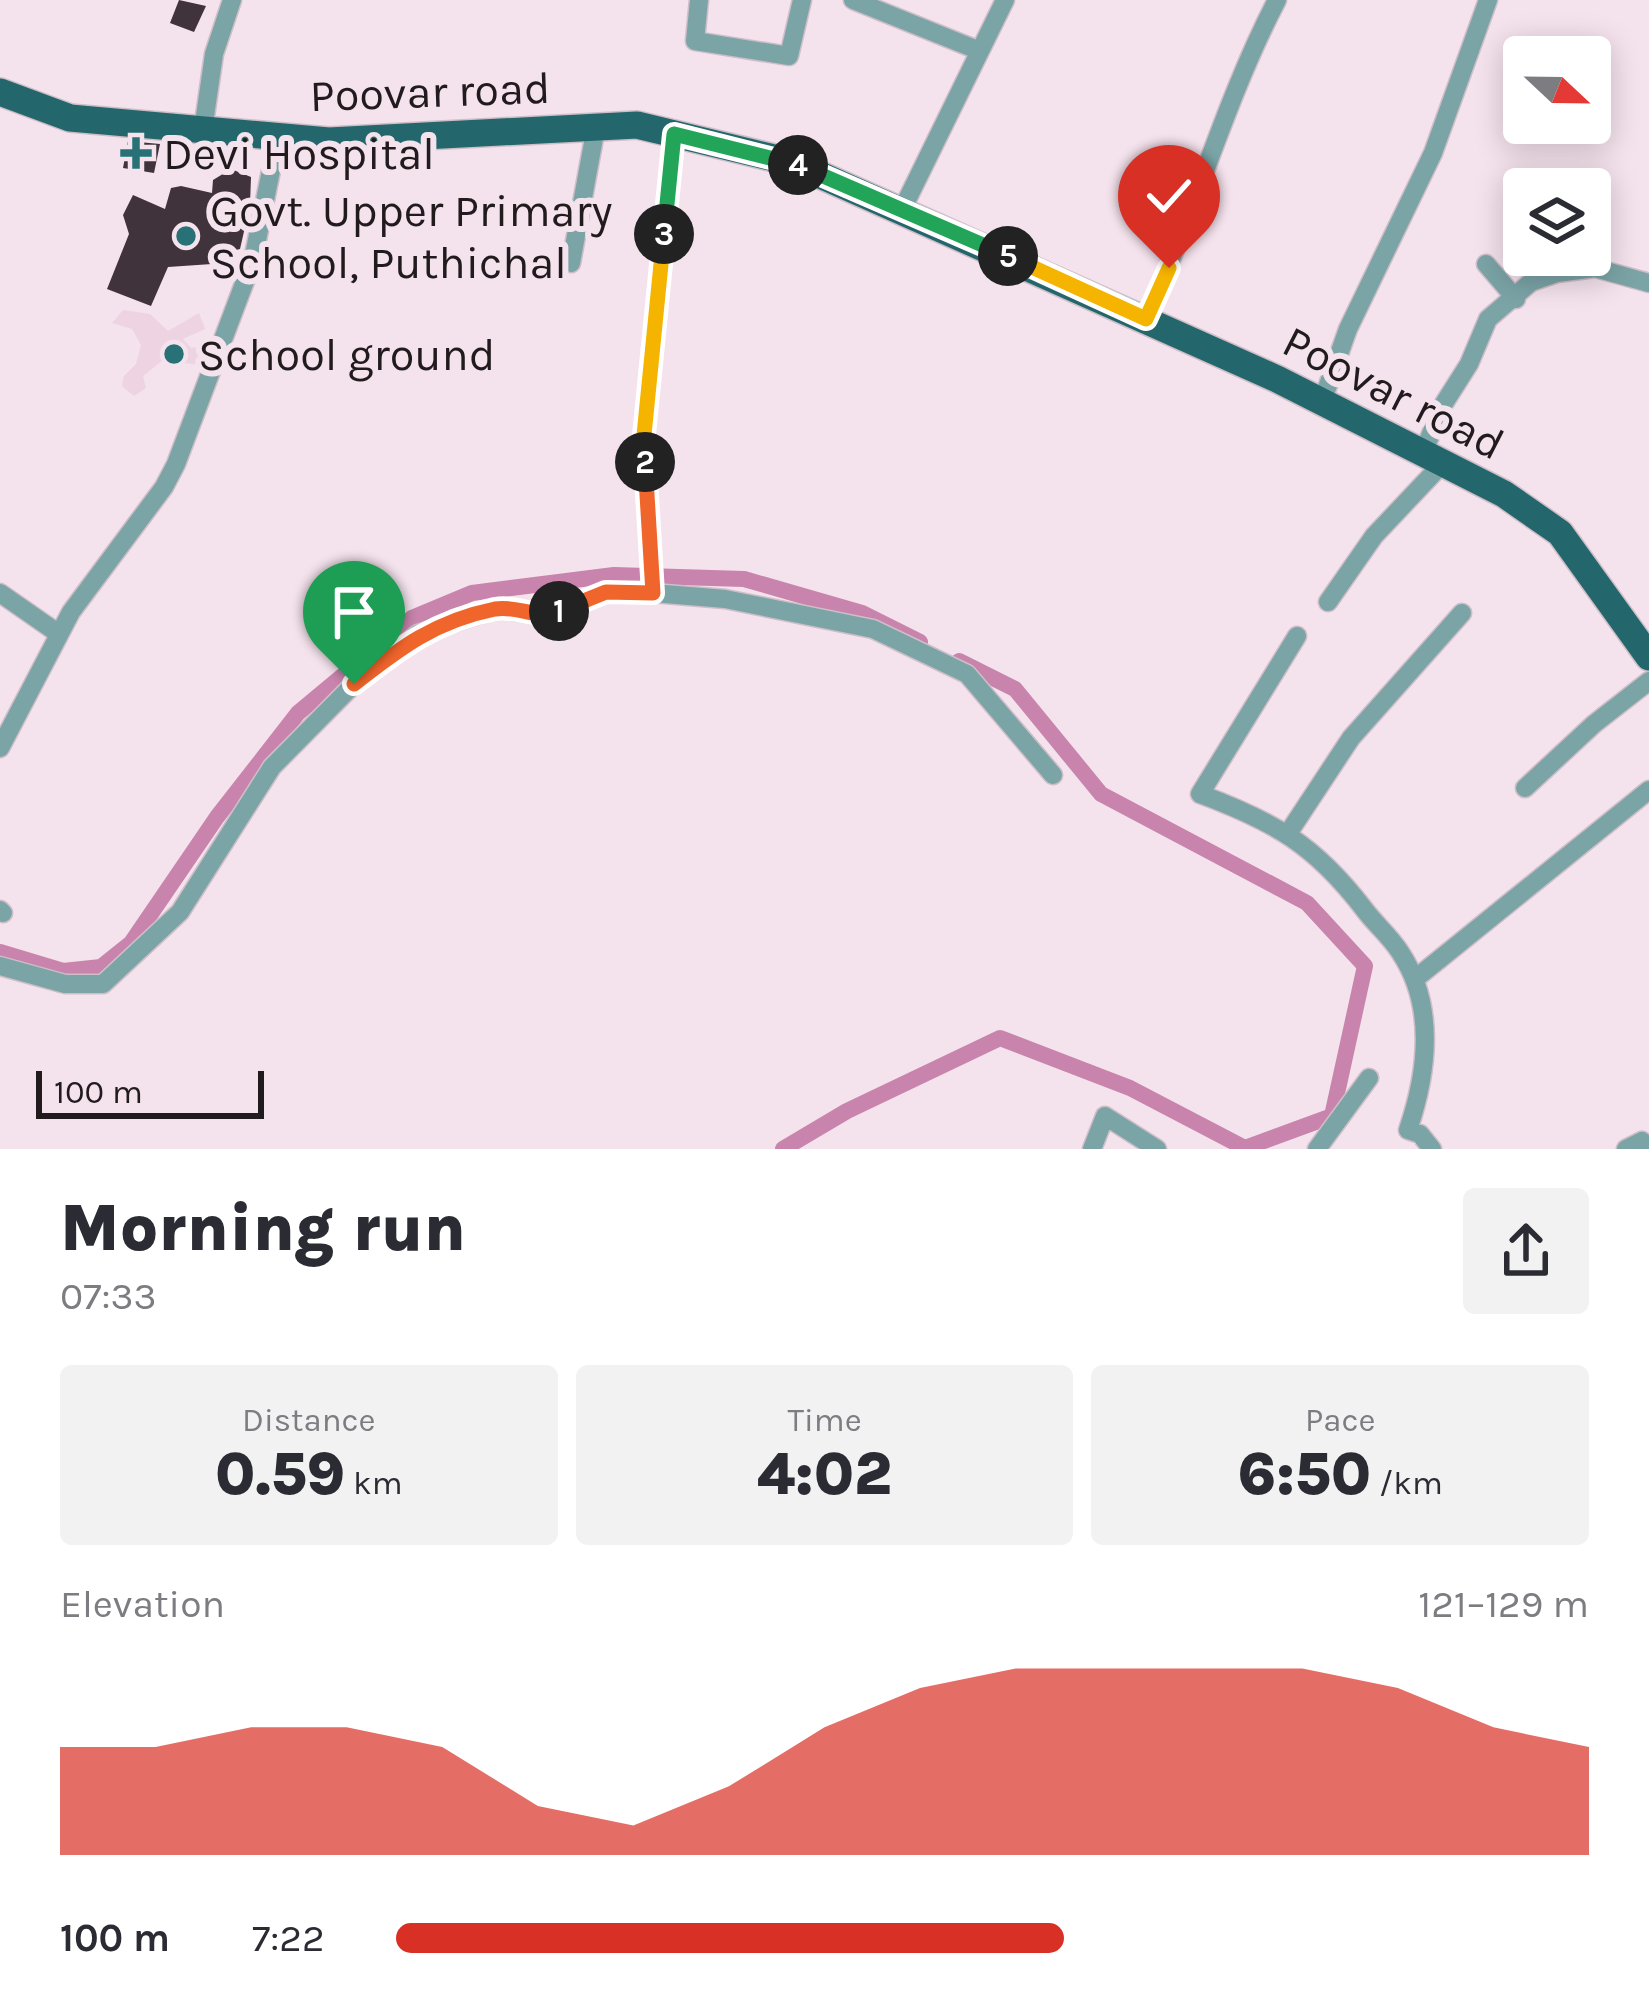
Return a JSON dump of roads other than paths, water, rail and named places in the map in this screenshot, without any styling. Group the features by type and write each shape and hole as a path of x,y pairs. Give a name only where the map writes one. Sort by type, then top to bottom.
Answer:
{"main road":[{"name":"Poovar road","path":"0,92 70,118 329,141 637,125 791,162 1146,319 1504,494 1560,533 1649,657"}],"street":[{"path":"203,130 214,54 232,0"},
{"path":"699,0 695,41 789,56 802,0"},
{"path":"853,0 980,52"},
{"path":"902,210 1004,0"},
{"path":"1146,319 1249,54 1277,0"},
{"path":"1322,402 1348,329 1433,153 1488,0"},
{"path":"572,263 596,128"},
{"path":"652,591 644,435 674,134"},
{"path":"0,748 59,634 176,464 253,260 278,136"},
{"path":"1486,264 1516,299"},
{"path":"1328,602 1433,458 1488,319 1538,278 1595,268 1649,283"},
{"path":"0,966 65,984 103,984 180,912 272,767 354,684 418,634 500,608 545,617 606,592 652,591 725,599 873,629 967,674 1053,775"},
{"path":"0,593 59,634"},
{"path":"1288,832 1351,738 1462,613"},
{"path":"1297,636 1200,794 1288,832 1350,890 1399,950 1415,979 1426,1036 1421,1089 1408,1130 1420,1134 1432,1149"},
{"path":"1525,788 1649,681"},
{"path":"1415,979 1649,790"},
{"path":"1317,1149 1369,1078"},
{"path":"1092,1149 1105,1117 1157,1149"}],"waterway":[{"path":"0,952 63,971 101,967 131,943 217,817 298,713 412,618 472,593 614,575 744,579 862,613 920,642"},
{"path":"783,1149 847,1111 1000,1038 1130,1088 1245,1148 1332,1116 1365,966 1307,903 1101,794 1015,689 959,661"}],"place":[{"name":"Devi Hospital","path":"136,153"},
{"name":"Govt. Upper Primary School, Puthichal","path":"186,236"},
{"name":"School ground","path":"174,354"}]}
